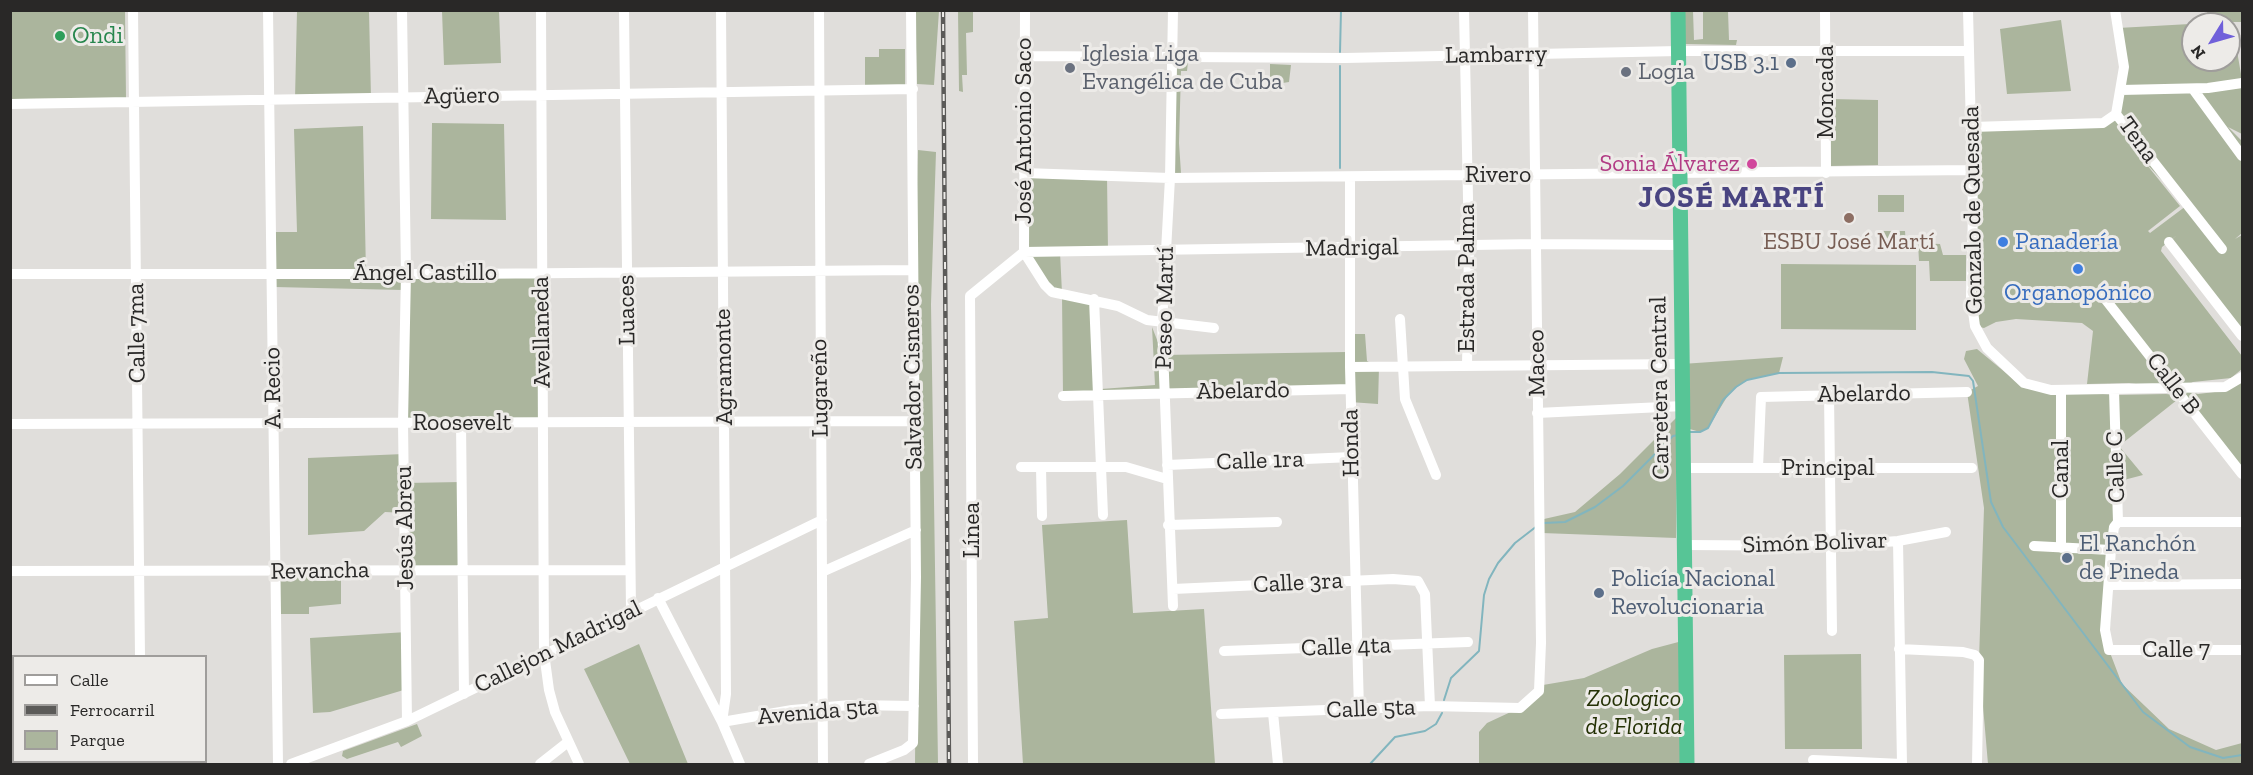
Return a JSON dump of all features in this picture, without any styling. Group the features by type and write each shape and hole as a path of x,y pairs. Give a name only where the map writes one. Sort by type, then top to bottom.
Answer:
{"highway":[{"name":"Carretera Central","path":"1678,10 1687,765"}],"street":[{"name":"Calle 7ma","path":"133,10 140,655"},
{"name":"A. Recio","path":"268,10 278,765"},
{"name":"Jesús Abreu","path":"402,10 406,273 403,423 407,721"},
{"name":"Avellaneda","path":"542,10 541,272 544,423 544,653 549,690 579,765"},
{"name":"Luaces","path":"624,10 631,610"},
{"name":"Agramonte","path":"721,10 726,694 722,722"},
{"name":"Lugareño","path":"819,10 819,271 825,707 823,765"},
{"name":"Salvador Cisneros","path":"868,765 904,750 913,742 916,530 912,270 913,89 910,10"},
{"name":"José Antonio Saco","path":"1024,10 1024,252"},
{"name":"Paseo Martí","path":"1173,10 1170,178 1162,324 1168,525 1173,606"},
{"name":"Estrada Palma","path":"1464,10 1469,245 1467,366"},
{"name":"Maceo","path":"1520,708 1539,691 1540,514 1533,10"},
{"name":"Moncada","path":"1825,10 1826,173"},
{"name":"Gonzalo de Quesada","path":"1968,10 1973,170 1971,297 1972,315 1979,338 1998,361 2024,383 2061,390 2178,390 2225,387 2242,377"},
{"name":"Tena","path":"2115,10 2124,68 2116,114 2223,249"},
{"name":"Lambarry","path":"1024,56 1171,55 1334,58 1679,51 1968,51"},
{"path":"2124,68 2137,89"},
{"path":"2121,90 2193,89 2242,83"},
{"name":"Agüero","path":"10,104 913,89"},
{"path":"2193,89 2242,156"},
{"path":"1972,127 2103,123 2116,114"},
{"name":"Rivero","path":"1024,173 1170,178 1973,170"},
{"name":"Honda","path":"1350,177 1350,389 1359,710"},
{"path":"2169,242 2242,336"},
{"name":"Madrigal","path":"1024,252 1350,249 1536,244 1681,245"},
{"path":"1024,252 1052,292 1094,299 1162,324 1214,328"},
{"name":"Línea","path":"974,765 970,296 1024,252"},
{"name":"Ángel Castillo","path":"10,274 912,270"},
{"name":"Calle B","path":"2102,295 2242,474"},
{"path":"1094,299 1103,515"},
{"path":"1400,319 1402,367 1409,412 1436,474"},
{"path":"1350,367 1682,364"},
{"name":"Abelardo","path":"1063,396 1350,389"},
{"name":"Canal","path":"2061,390 2061,548"},
{"name":"Calle C","path":"2109,650 2105,630 2111,550 2114,527 2118,522 2114,390"},
{"name":"Abelardo","path":"1758,468 1761,398 1829,394 1967,393"},
{"path":"1829,394 1832,468 1832,631"},
{"path":"1537,413 1683,406"},
{"name":"Roosevelt","path":"10,424 914,421"},
{"path":"461,423 464,694"},
{"name":"Calle 1ra","path":"1167,465 1352,457"},
{"path":"1021,467 1126,467 1167,479"},
{"path":"1041,467 1042,516"},
{"name":"Principal","path":"1684,468 1972,468"},
{"name":"Callejon Madrigal","path":"291,765 407,721 631,610 822,520"},
{"path":"1168,525 1277,522"},
{"path":"2118,522 2242,522"},
{"path":"822,572 916,530"},
{"name":"Simón Bolivar","path":"1684,545 1831,546 1898,541 1946,532"},
{"path":"1813,760 1902,764 1898,541"},
{"path":"2034,546 2111,550"},
{"name":"Revancha","path":"10,572 629,570"},
{"name":"Calle 3ra","path":"1173,590 1354,580 1410,580 1422,585 1427,643"},
{"path":"2109,585 2242,584"},
{"path":"658,598 722,722 740,765"},
{"name":"Calle 4ta","path":"1224,651 1468,642"},
{"path":"1427,643 1430,706"},
{"path":"1899,649 1963,652 1975,655 1978,660 1977,765"},
{"name":"Calle 7","path":"2109,650 2242,650"},
{"name":"Avenida 5ta","path":"722,722 825,707 914,706"},
{"name":"Calle 5ta","path":"1221,714 1430,706 1520,708"},
{"path":"1273,713 1278,765"},
{"path":"540,765 568,742"}],"green space":[{"path":"10,11 125,11 126,98 11,99"},
{"path":"297,11 369,11 371,98 295,99"},
{"path":"442,11 499,11 501,63 444,65"},
{"path":"915,11 939,11 934,85 917,84"},
{"path":"958,11 973,11 973,32 966,33 967,75 962,75 963,92 959,91"},
{"path":"1685,11 1693,11 1694,40 1703,39 1703,11 1728,11 1729,40 1737,40 1736,45 1685,44"},
{"path":"2207,11 2242,11 2242,22 2241,12"},
{"path":"2061,20 2071,91 2007,94 2000,29"},
{"path":"2181,24 2181,72 2241,72 2242,134 2228,127 2242,141 2242,233 2235,239 2242,235 2242,336 2169,242 2177,235 2162,247 2161,251 2242,356 2242,369 2231,378 2193,382 2179,390 2198,394 2223,391 2242,382 2242,474 2178,390 2129,383 2087,384 2093,331 2082,323 2016,319 1996,322 1984,328 1975,326 1972,127 2103,123 2116,114 2121,90 2118,28","holes":["2143,160 2186,206 2150,233 2148,231 2180,206"]},
{"path":"879,49 905,49 905,85 865,86 865,57 879,57"},
{"path":"1188,62 1187,71 1181,71 1179,143 1181,173 1174,173 1176,63"},
{"path":"1270,64 1291,65 1289,82 1270,85"},
{"path":"1830,99 1878,100 1878,165 1831,166"},
{"path":"432,123 504,124 506,220 431,219"},
{"path":"363,126 366,274 541,272 544,423 403,423 405,274 401,279 402,290 275,287 274,232 297,232 294,129"},
{"path":"918,150 936,152 931,304 938,764 915,764 918,416 922,411 917,384 914,288"},
{"path":"1024,173 1107,176 1108,251 1060,252 1062,293 1094,299 1101,389 1155,385 1152,327 1163,355 1347,352 1348,334 1365,334 1367,361 1379,367 1378,404 1350,402 1350,390 1063,396 1062,294 1052,292 1024,252"},
{"path":"1878,195 1904,195 1904,212 1878,212"},
{"path":"1881,231 1905,231 1906,245 1881,245"},
{"path":"1918,243 1940,244 1943,255 1966,255 1966,281 1930,281 1929,261 1919,261"},
{"path":"1781,264 1916,265 1916,330 1781,329"},
{"path":"1977,349 2024,388 2116,395 2174,395 2177,400 2119,446 2143,475 2120,481 2114,527 2109,650 2122,684 2169,729 2216,750 2242,743 2242,764 1988,764 1979,660 1984,508 1967,392 1978,386 1964,359 1966,351"},
{"path":"1783,357 1779,373 1747,380 1730,392 1708,428 1700,432 1683,427 1677,419 1676,538 1542,533 1544,519 1575,512 1620,474 1677,417 1682,364"},
{"path":"404,454 405,483 461,482 462,570 406,570 405,513 385,512 364,531 308,535 308,458"},
{"path":"1127,520 1133,613 1204,609 1215,764 1023,764 1014,621 1048,618 1042,525"},
{"path":"341,575 341,604 309,607 309,614 278,614 279,577"},
{"path":"407,632 407,689 330,712 313,713 310,638"},
{"name":"Zoologico de Florida","path":"1686,640 1687,764 1479,764 1479,732 1487,723 1515,710 1543,685 1584,678 1652,649"},
{"path":"639,644 688,764 630,764 584,669"},
{"path":"1861,654 1862,749 1785,749 1784,655"},
{"path":"417,724 422,736 401,747 398,742 347,759 342,756 343,751"}],"waterway":[{"path":"1340,52 1341,10"},
{"path":"1340,66 1340,168"},
{"path":"1689,432 1700,432 1708,428 1723,400 1736,387 1747,380 1779,373 1932,372 1969,376 1973,381 1991,502 2003,527 2143,712 2190,747 2223,758 2242,755"},
{"path":"1544,523 1565,522 1595,507 1623,486 1673,436 1678,435"},
{"path":"1444,700 1451,678 1479,651 1484,595 1489,579 1498,563 1515,543 1537,526"},
{"path":"1370,764 1395,737 1425,731 1436,724 1442,713"}],"railway":[{"path":"943,10 949,764"}],"place":[{"name":"Ondi","path":"60,36"},
{"name":"USB 3.1","path":"1791,63"},
{"name":"Iglesia Liga Evangélica de Cuba","path":"1070,68"},
{"name":"Logia","path":"1626,72"},
{"name":"Sonia Álvarez","path":"1752,164"},
{"name":"ESBU José Martí","path":"1849,218"},
{"name":"Panadería","path":"2003,242"},
{"name":"Organopónico","path":"2078,269"},
{"name":"El Ranchón de Pineda","path":"2067,558"},
{"name":"Policía Nacional Revolucionaria","path":"1599,593"}],"district":[{"name":"JOSÉ MARTÍ","path":"1732,198"}]}
